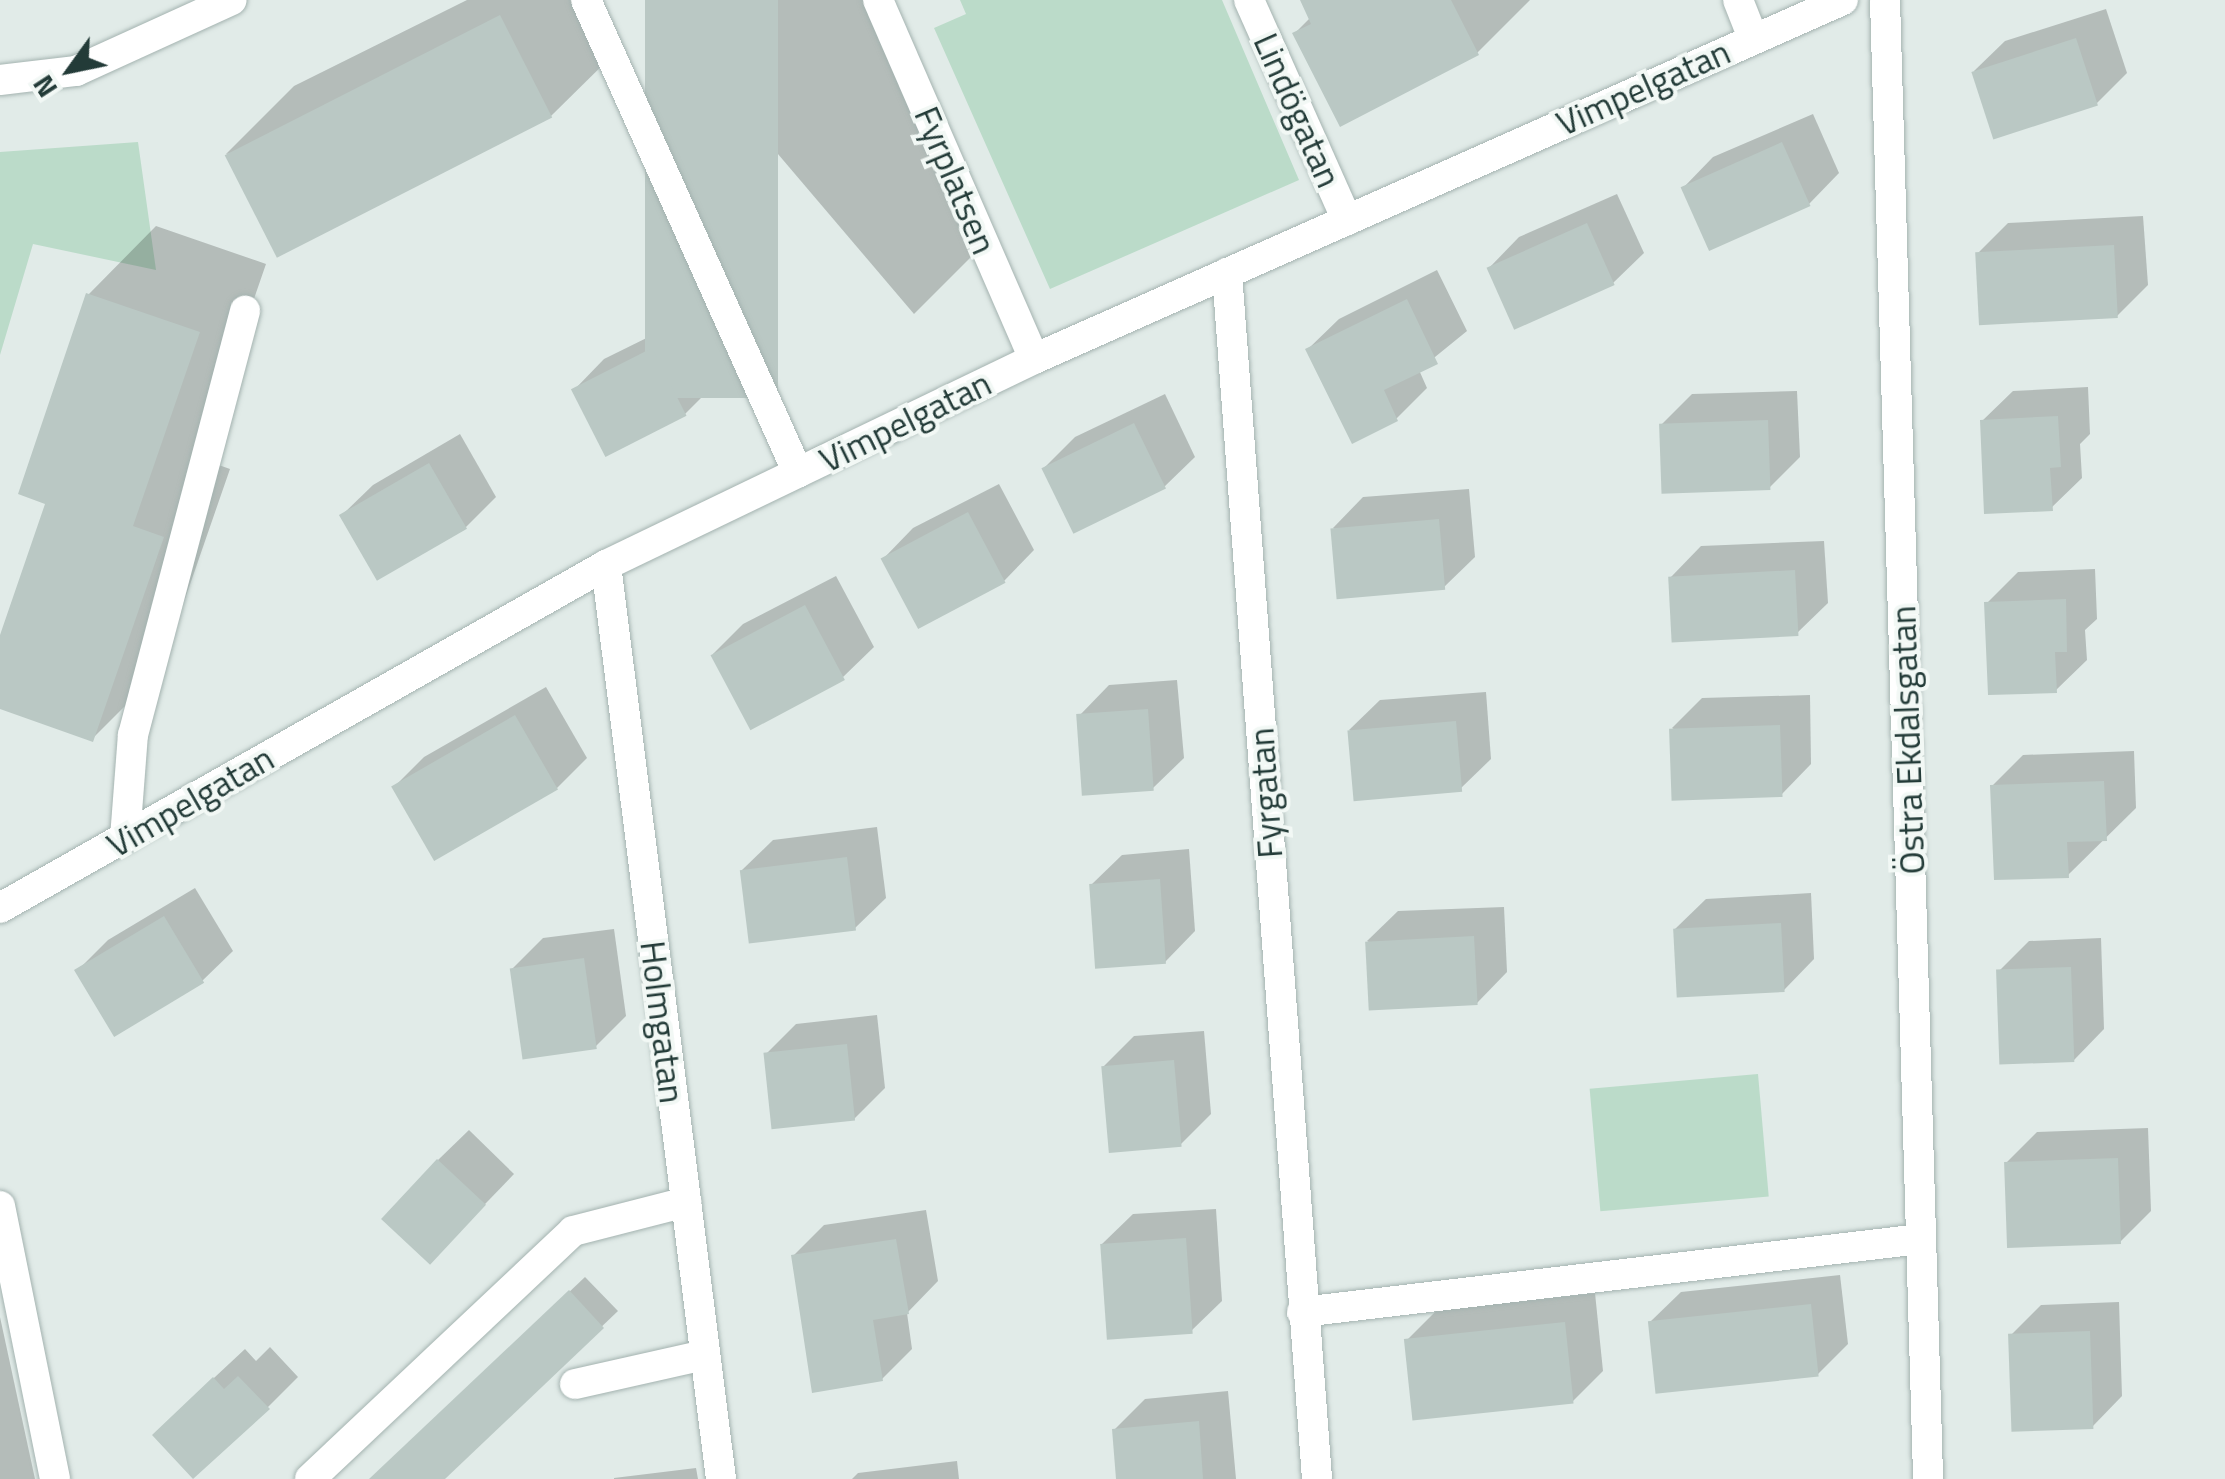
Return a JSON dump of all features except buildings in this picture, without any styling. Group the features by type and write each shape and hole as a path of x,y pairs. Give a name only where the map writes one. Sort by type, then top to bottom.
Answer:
{"street":[{"path":"0,80 76,71 232,0"},
{"path":"586,0 798,473"},
{"name":"Fyrplatsen","path":"878,0 1034,360"},
{"name":"Lindögatan","path":"1249,0 1348,220"},
{"path":"1738,0 1753,38"},
{"name":"Vimpelgatan","path":"0,908 606,565 1034,360 1843,0"},
{"name":"Östra Ekdalsgatan","path":"1886,0 1928,1479"},
{"name":"Fyrgatan","path":"1227,273 1317,1479"},
{"path":"125,838 134,734 245,312"},
{"name":"Holmgatan","path":"606,565 721,1479"},
{"path":"310,1479 573,1230 686,1202"},
{"path":"0,1206 56,1479"},
{"path":"1302,1312 1921,1238"},
{"path":"576,1384 705,1354"}],"green space":[{"path":"960,0 1222,0 1299,180 1050,289 934,28 966,14"},
{"path":"138,142 156,270 33,244 0,355 0,152"},
{"path":"1758,1074 1769,1197 1600,1211 1590,1089"}]}
